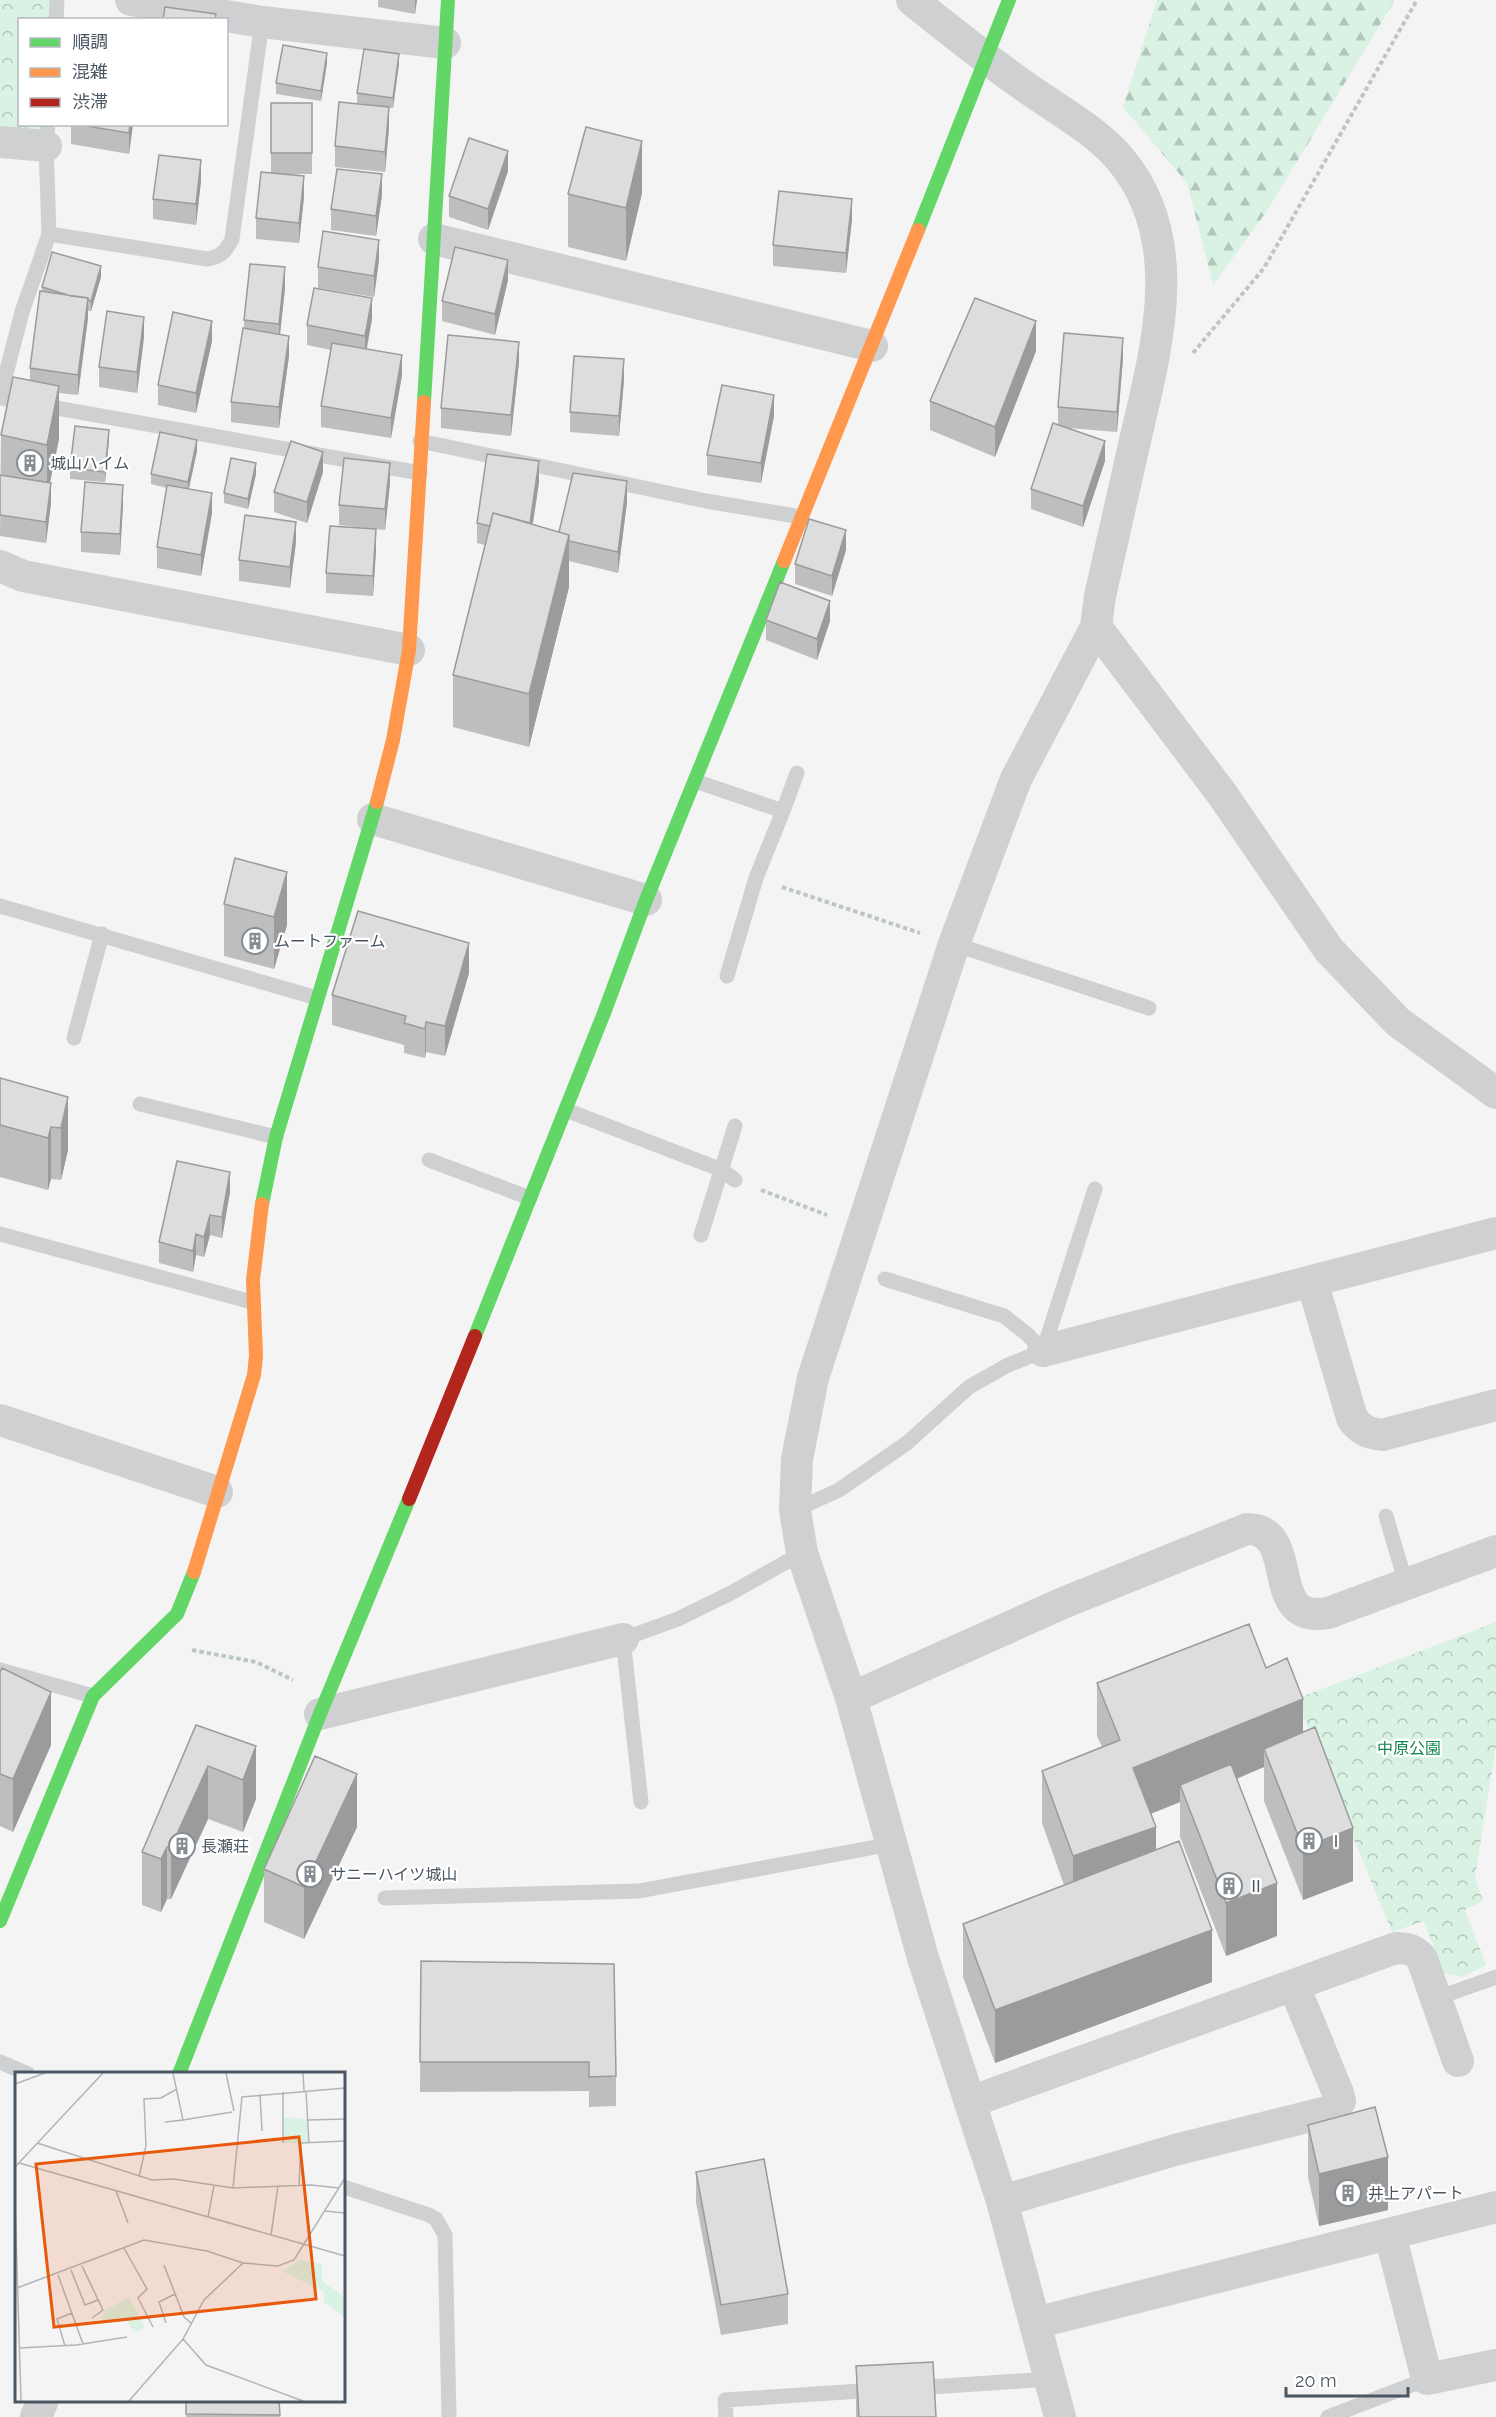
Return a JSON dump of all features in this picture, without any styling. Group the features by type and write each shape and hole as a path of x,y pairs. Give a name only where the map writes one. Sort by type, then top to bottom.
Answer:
{"street":[{"path":"131,0 262,22 445,43"},
{"path":"0,1921 93,1696 150,1643 177,1614 192,1580 256,1362 252,1302 258,1221 276,1137 373,819 393,740 409,650 448,0"},
{"path":"912,0 985,59 1094,135 1121,160 1143,198 1156,232 1161,259 1161,309 1152,363 1100,596 1096,627 1016,779 954,944 813,1378 797,1459 795,1510 802,1553 851,1698 927,1968 1002,2201 1060,2417"},
{"path":"179,2072 321,1713 566,1110 646,900 872,346 1009,0"},
{"path":"0,142 47,135"},
{"path":"434,239 872,346"},
{"path":"0,566 23,576 409,650"},
{"path":"1096,627 1222,794 1329,951 1398,1022 1496,1093"},
{"path":"373,819 646,900"},
{"path":"1043,1351 1496,1233"},
{"path":"1312,1281 1352,1418 1358,1428 1382,1435 1496,1405"},
{"path":"0,1420 217,1492"},
{"path":"851,1698 1062,1604 1247,1529 1258,1529 1269,1536 1276,1546 1291,1603 1302,1612 1316,1615 1328,1613 1496,1551"},
{"path":"321,1713 623,1640"},
{"path":"970,2102 1396,1948 1407,1948 1416,1952 1422,1959 1458,2061"},
{"path":"1002,2201 1175,2150 1331,2111 1340,2101 1338,2093 1294,1986"},
{"path":"1035,2324 1496,2207"},
{"path":"1390,2235 1427,2379 1496,2365"},
{"path":"36,2417 42,2402"}],"lane":[{"path":"56,18 57,0"},
{"path":"49,234 207,259 218,258 227,249 232,239 262,22"},
{"path":"47,135 49,234 22,312 0,398 420,473"},
{"path":"420,441 706,501 801,517"},
{"path":"728,976 756,878 797,773"},
{"path":"695,781 783,812"},
{"path":"0,906 317,998"},
{"path":"74,1038 102,934"},
{"path":"954,944 1149,1008"},
{"path":"140,1104 276,1137"},
{"path":"566,1110 722,1170 735,1180"},
{"path":"701,1235 735,1126"},
{"path":"429,1160 530,1198"},
{"path":"1043,1351 1095,1189"},
{"path":"0,1234 252,1302"},
{"path":"885,1279 1004,1316 1027,1334 1043,1351"},
{"path":"795,1510 839,1490 907,1443 969,1387 1008,1365 1043,1351"},
{"path":"1386,1516 1406,1584"},
{"path":"641,1802 623,1640 678,1619 731,1593 802,1553"},
{"path":"0,1670 93,1696"},
{"path":"385,1898 639,1892 892,1844"},
{"path":"1437,1998 1496,1977"},
{"path":"0,2062 25,2072"},
{"path":"345,2187 429,2214 441,2226 445,2235 449,2417"},
{"path":"726,2417 725,2400 1050,2379"},
{"path":"1328,2417 1427,2379"}],"path":[{"path":"1191,354 1264,268 1417,0"},
{"path":"756,878 954,944"},
{"path":"735,1180 862,1228"},
{"path":"150,1643 256,1662 295,1681"}],"green space":[{"path":"0,0 57,0 56,18 18,18 18,126 48,126 46,146 0,142"},
{"path":"1157,0 1395,0 1267,211 1213,285 1187,183 1123,107"},
{"name":"中原公園","path":"1496,1622 1496,1746 1475,1877 1483,1901 1465,1910 1486,1965 1463,1977 1443,1973 1424,1921 1392,1932 1296,1699"}],"building":[{"path":"165,7 216,14 215,18 163,18"},
{"path":"283,45 327,53 321,91 276,83"},
{"path":"364,49 399,54 393,98 357,93"},
{"path":"339,102 389,107 385,152 335,146"},
{"path":"271,103 312,103 312,153 271,153"},
{"path":"86,126 130,126 129,133"},
{"path":"586,127 642,141 626,208 568,194"},
{"path":"469,138 508,151 488,209 449,196"},
{"path":"159,155 201,160 196,204 153,199"},
{"path":"337,169 382,174 376,216 331,209"},
{"path":"261,172 304,176 299,223 256,218"},
{"path":"779,191 852,199 846,253 773,245"},
{"path":"323,231 379,240 374,276 318,267"},
{"path":"455,247 508,260 495,314 442,301"},
{"path":"52,252 101,266 91,301 88,298 71,296 42,287"},
{"path":"250,264 285,267 279,324 244,320"},
{"path":"314,288 372,298 365,336 307,325"},
{"path":"40,291 88,298 78,375 30,368"},
{"path":"975,298 1036,321 995,427 930,401"},
{"path":"107,311 144,317 137,372 99,367"},
{"path":"173,312 212,321 196,393 158,385"},
{"path":"243,328 289,336 279,407 231,402"},
{"path":"1064,333 1123,338 1117,412 1058,407"},
{"path":"448,335 519,342 511,415 441,408"},
{"path":"332,343 402,355 391,418 321,406"},
{"path":"574,356 624,359 619,416 570,412"},
{"path":"13,377 59,386 47,445 1,435"},
{"path":"722,385 774,395 761,463 707,455"},
{"path":"1053,423 1105,441 1083,506 1031,489"},
{"path":"75,426 109,430 105,472 70,468"},
{"path":"160,432 197,440 188,482 151,474"},
{"path":"291,441 323,452 307,502 274,492"},
{"path":"487,454 539,461 530,523 493,513 490,526 477,523"},
{"path":"231,458 256,463 248,499 224,493"},
{"path":"344,458 390,463 385,509 339,505"},
{"path":"573,473 627,481 618,552 569,541 569,535 559,532"},
{"path":"0,475 51,483 46,522 0,515"},
{"path":"85,482 123,485 120,534 81,532"},
{"path":"167,485 212,493 201,555 157,547"},
{"path":"493,513 569,535 529,694 453,675"},
{"path":"245,515 296,522 290,567 239,560"},
{"path":"809,519 846,530 832,576 795,564"},
{"path":"330,526 376,529 373,576 326,573"},
{"path":"780,582 830,601 817,639 766,620"},
{"path":"235,858 287,872 274,917 224,904"},
{"path":"358,911 469,943 445,1026 426,1022 425,1029 404,1023 406,1016 332,995"},
{"path":"0,1078 68,1097 61,1128 51,1127 48,1138 0,1125"},
{"path":"177,1161 230,1172 222,1217 210,1215 204,1237 196,1234 193,1251 159,1242"},
{"path":"1249,1624 1266,1668 1287,1658 1303,1699 1133,1768 1156,1827 1073,1856 1042,1771 1120,1740 1097,1683"},
{"path":"2,1668 51,1692 13,1779 0,1774 0,1672"},
{"path":"196,1725 256,1746 243,1780 208,1766 171,1847 167,1847 161,1859 142,1852"},
{"path":"1315,1727 1353,1828 1303,1848 1264,1749"},
{"path":"315,1756 357,1774 304,1887 264,1869"},
{"path":"1231,1764 1277,1883 1226,1903 1180,1785"},
{"path":"1179,1841 1212,1930 995,2010 963,1924"},
{"path":"421,1961 614,1964 616,2076 589,2077 589,2062 420,2062"},
{"path":"1375,2107 1388,2157 1319,2174 1308,2125"},
{"path":"764,2159 788,2294 721,2305 696,2172"},
{"path":"933,2362 936,2417 859,2417 856,2366"},
{"path":"186,2402 279,2402 280,2415 186,2414"}],"traffic: fast":[{"path":"424,402 448,0"},
{"path":"918,230 1009,0"},
{"path":"475,1336 604,1013 646,900 784,561"},
{"path":"262,1204 276,1137 377,802"},
{"path":"180,2072 320,1714 409,1499"},
{"path":"0,1921 93,1696 177,1614 194,1572"}],"traffic: slow":[{"path":"784,561 918,230"},
{"path":"377,802 393,740 409,650 424,402"},
{"path":"194,1572 254,1375 256,1356 253,1280 262,1204"}],"traffic: jam":[{"path":"409,1499 475,1336"}],"place":[{"name":"城山ハイム","path":"30,463"},
{"name":"ムートファーム","path":"255,941"},
{"name":"Ⅰ","path":"1309,1841"},
{"name":"長瀬荘","path":"182,1846"},
{"name":"サニーハイツ城山","path":"310,1874"},
{"name":"Ⅱ","path":"1229,1886"},
{"name":"井上アパート","path":"1348,2193"}]}
